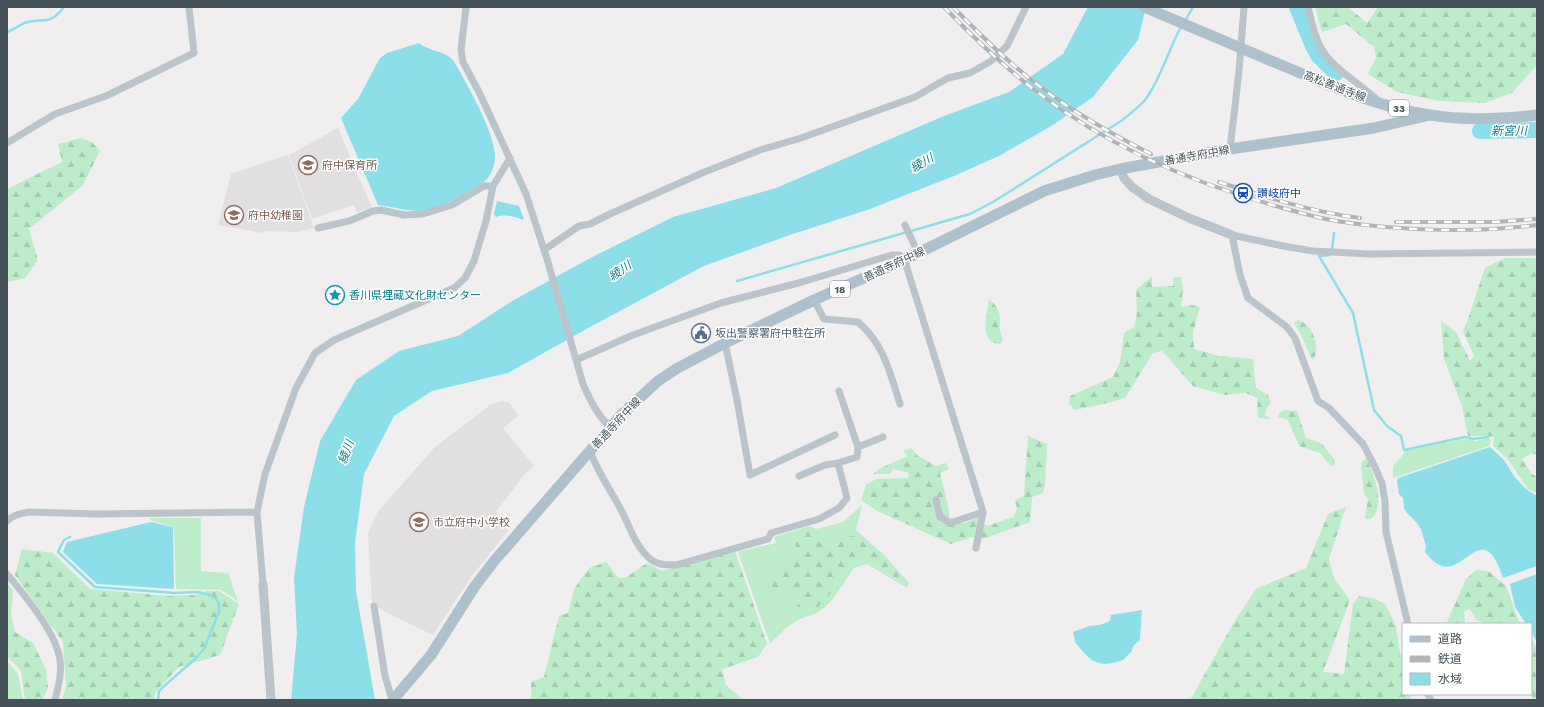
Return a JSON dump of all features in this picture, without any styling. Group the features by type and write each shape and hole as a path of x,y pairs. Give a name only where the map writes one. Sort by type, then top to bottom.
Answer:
{"main road":[{"name":"高松善通寺線","path":"1144,7 1269,60 1382,104 1430,115 1468,119 1512,118 1537,114"},
{"path":"1381,127 1386,119 1382,104"},
{"name":"善通寺府中線","path":"392,700 404,690 432,655 475,586 495,560 622,414 658,381 676,369 724,343 814,300 904,260 1044,191 1120,169 1230,149 1381,127 1430,115"}],"street":[{"path":"7,143 55,114 106,96 194,52 189,7"},
{"path":"466,7 461,50 463,62 526,194 548,259 583,384 590,400 606,424 611,427"},
{"path":"544,250 579,226 590,224 702,173 760,150 801,138 915,97 948,78 970,72 991,62 1007,46 1026,7"},
{"path":"1230,149 1239,71 1244,7"},
{"path":"1308,7 1320,46 1328,58 1368,90 1382,104"},
{"path":"271,700 257,512 265,474 296,388 315,353 334,340 454,288 465,278 476,254 486,221 493,186 510,158"},
{"path":"1120,169 1124,178 1132,187 1150,199 1189,218 1232,235 1283,246 1313,251 1369,254 1537,252"},
{"path":"318,228 349,221 373,211 382,210 404,215 422,214 452,206 484,186 493,186"},
{"path":"906,227 918,253"},
{"path":"1232,235 1240,275 1248,298 1287,326 1295,338 1318,401 1329,408 1363,444 1374,465 1382,483 1385,501 1386,532 1408,623"},
{"path":"576,358 633,335 721,303 802,282 892,254 900,255 904,260 983,512 976,548"},
{"path":"814,300 824,319 858,322 870,334 882,350 900,404"},
{"path":"724,343 737,400 750,475 835,435"},
{"path":"799,476 825,465 838,463 857,457 858,447 839,391"},
{"path":"858,447 883,437"},
{"path":"590,451 594,462 621,510 638,546 648,557 662,566 676,565 768,539 771,533 819,518 839,508 847,498 838,463"},
{"path":"936,500 940,517 950,523 983,512"},
{"path":"7,521 20,513 29,512 96,514 257,512"},
{"path":"7,574 44,623 57,647 60,661 60,683 55,700"},
{"path":"374,606 385,676 392,700"}],"shaded area":[{"path":"338,128 372,208 357,212 354,205 312,219 289,155"},
{"path":"288,155 314,228 296,232 263,231 263,233 218,225 231,174"},
{"path":"502,401 510,403 518,416 503,428 534,466 523,476 496,512 508,531 471,577 433,635 378,608 372,602 368,533 377,513 434,448 490,405"}],"green space":[{"path":"1315,7 1348,7 1367,23 1378,7 1537,7 1537,65 1512,93 1485,103 1439,101 1397,92 1368,74 1376,58 1374,47 1346,24 1322,32"},
{"path":"81,138 92,142 100,151 83,185 29,229 38,260 25,278 7,282 7,189 62,162 58,144"},
{"path":"1505,258 1537,258 1537,455 1532,453 1522,459 1532,474 1537,477 1537,493 1528,489 1507,458 1493,446 1494,437 1468,436 1462,406 1444,359 1441,321 1456,332 1470,361 1474,356 1463,331 1485,268"},
{"path":"1152,276 1152,287 1173,286 1174,277 1181,277 1183,291 1181,307 1192,305 1200,307 1193,332 1194,349 1220,356 1253,359 1256,388 1268,395 1271,403 1266,409 1265,415 1271,419 1258,418 1257,398 1246,393 1225,395 1193,386 1162,351 1153,353 1125,398 1074,410 1069,403 1070,396 1113,377 1120,362 1124,333 1134,327 1137,314 1136,290"},
{"path":"989,299 998,309 1003,339 1001,344 994,343 989,339 987,334 986,320"},
{"path":"1298,320 1308,326 1314,337 1316,349 1313,360 1294,323"},
{"path":"1284,410 1297,411 1306,438 1321,443 1335,460 1335,465 1331,466 1320,453 1299,446 1288,420 1278,417 1280,412"},
{"path":"1028,436 1047,444 1045,486 1043,493 1032,497 1030,522 983,539 972,537 951,544 877,511 861,500 866,485 876,479 908,478 909,473 893,469 890,474 873,474 881,468 908,456 903,451 911,448 918,456 936,466 946,463 949,469 940,473 949,510 949,517 965,523 978,518 987,526 1013,517 1017,509 1015,500 1024,496"},
{"path":"1488,438 1491,440 1489,446 1393,478 1393,466 1407,450 1465,439 1476,441"},
{"path":"1367,458 1375,481 1378,498 1376,513 1371,519 1365,519 1368,498 1364,494 1361,462"},
{"path":"862,505 856,530 884,555 909,583 907,588 867,564 854,568 829,604 818,613 794,622 770,644 738,552 776,543 774,537 810,526 816,529 843,522","holes":["848,536 904,584 867,562 858,561 844,569 830,594 797,608 798,602 789,593 795,557 796,539 824,547 834,546"]},
{"path":"1346,507 1329,559 1334,578 1350,600 1323,672 1344,674 1353,604 1359,596 1373,598 1385,604 1396,626 1402,665 1402,695 1409,695 1411,700 1190,700 1236,619 1256,589 1306,568 1328,514"},
{"path":"150,518 201,518 201,571 228,573 238,601 221,590 176,589 174,527 150,520"},
{"path":"806,530 826,533 825,547 834,546 848,536 860,537 883,556 906,582 905,584 867,562 858,561 844,569 830,594 818,607 808,609 797,608 798,602 789,593 769,588 771,571 795,557 796,539"},
{"path":"22,549 53,553 90,589 169,596 195,595 206,591 219,591 239,604 220,655 179,667 156,691 154,700 62,700 66,686 63,642 15,575"},
{"path":"735,551 767,644 758,657 722,669 726,685 743,700 531,700 531,682 544,677 559,616 568,613 574,589 589,568 606,562 619,578 625,578 647,563 662,571"},
{"path":"1476,570 1488,571 1506,586 1520,623 1485,623 1476,620 1470,609 1464,611 1464,623 1446,623 1466,579"},
{"path":"7,582 13,591 11,614 15,632 33,643 46,669 48,688 42,700 25,700 21,671 7,656"},
{"path":"1532,640 1537,648 1537,700 1533,700 1532,695"},
{"path":"7,661 18,674 23,700 7,700"}],"water":[{"name":"綾川","path":"1088,7 1146,7 1138,40 1093,97 1053,125 999,156 954,176 870,209 790,235 704,266 508,373 432,391 394,416 364,474 355,543 356,591 375,700 291,700 297,634 294,578 304,507 320,441 356,380 399,351 458,336 514,300 594,256 673,217 776,188 944,116 1009,92 1063,54"},
{"path":"419,43 423,46 445,54 453,60 486,122 494,148 495,158 491,173 482,183 444,205 421,211 405,210 378,205 341,118 358,99 380,58 387,53"},
{"path":"497,201 519,206 524,219 506,216 496,217 494,214"},
{"path":"1490,447 1504,460 1514,476 1526,489 1537,496 1537,566 1503,578 1496,561 1489,552 1482,550 1474,552 1451,566 1442,566 1432,560 1425,552 1426,546 1421,529 1404,508 1403,498 1399,494 1397,482 1398,478"},
{"path":"151,522 173,527 174,589 97,584 63,552 67,542"},
{"path":"1537,574 1537,642 1532,634 1532,623 1525,623 1515,607 1510,584"},
{"path":"1142,610 1140,640 1134,645 1131,652 1123,660 1104,664 1093,661 1075,642 1073,632 1110,621 1111,615"}],"waterway":[{"path":"7,32 24,23 50,19 59,13 64,7"},
{"path":"1185,21 1193,7"},
{"name":"新宮川","path":"1297,7 1318,55 1336,73"},
{"path":"737,281 970,214 993,202 1121,121 1140,106 1156,83 1181,27"},
{"name":"新宮川","path":"1480,131 1537,130"},
{"path":"1332,250 1334,233"},
{"path":"1330,255 1319,256 1353,313 1374,410 1387,426 1401,436 1404,450 1465,437 1473,439 1489,437"},
{"path":"70,537 64,540 58,552 95,587 174,593 197,592 216,598 219,604 219,612 204,649 159,691 158,700"}],"railway":[{"path":"944,7 1000,61 1063,111 1120,145 1181,174 1212,186 1309,215 1334,221 1366,225 1440,230 1514,228 1537,225"},
{"path":"953,7 1000,53 1048,93 1081,115 1151,154"},
{"path":"1219,182 1306,208 1360,218"},
{"path":"1396,222 1495,222 1537,219"}],"place":[{"name":"府中保育所","path":"308,165"},
{"name":"讃岐府中","path":"1243,193"},
{"name":"府中幼稚園","path":"234,215"},
{"name":"香川県埋蔵文化財センター","path":"335,295"},
{"name":"坂出警察署府中駐在所","path":"701,333"},
{"name":"市立府中小学校","path":"419,522"}]}
